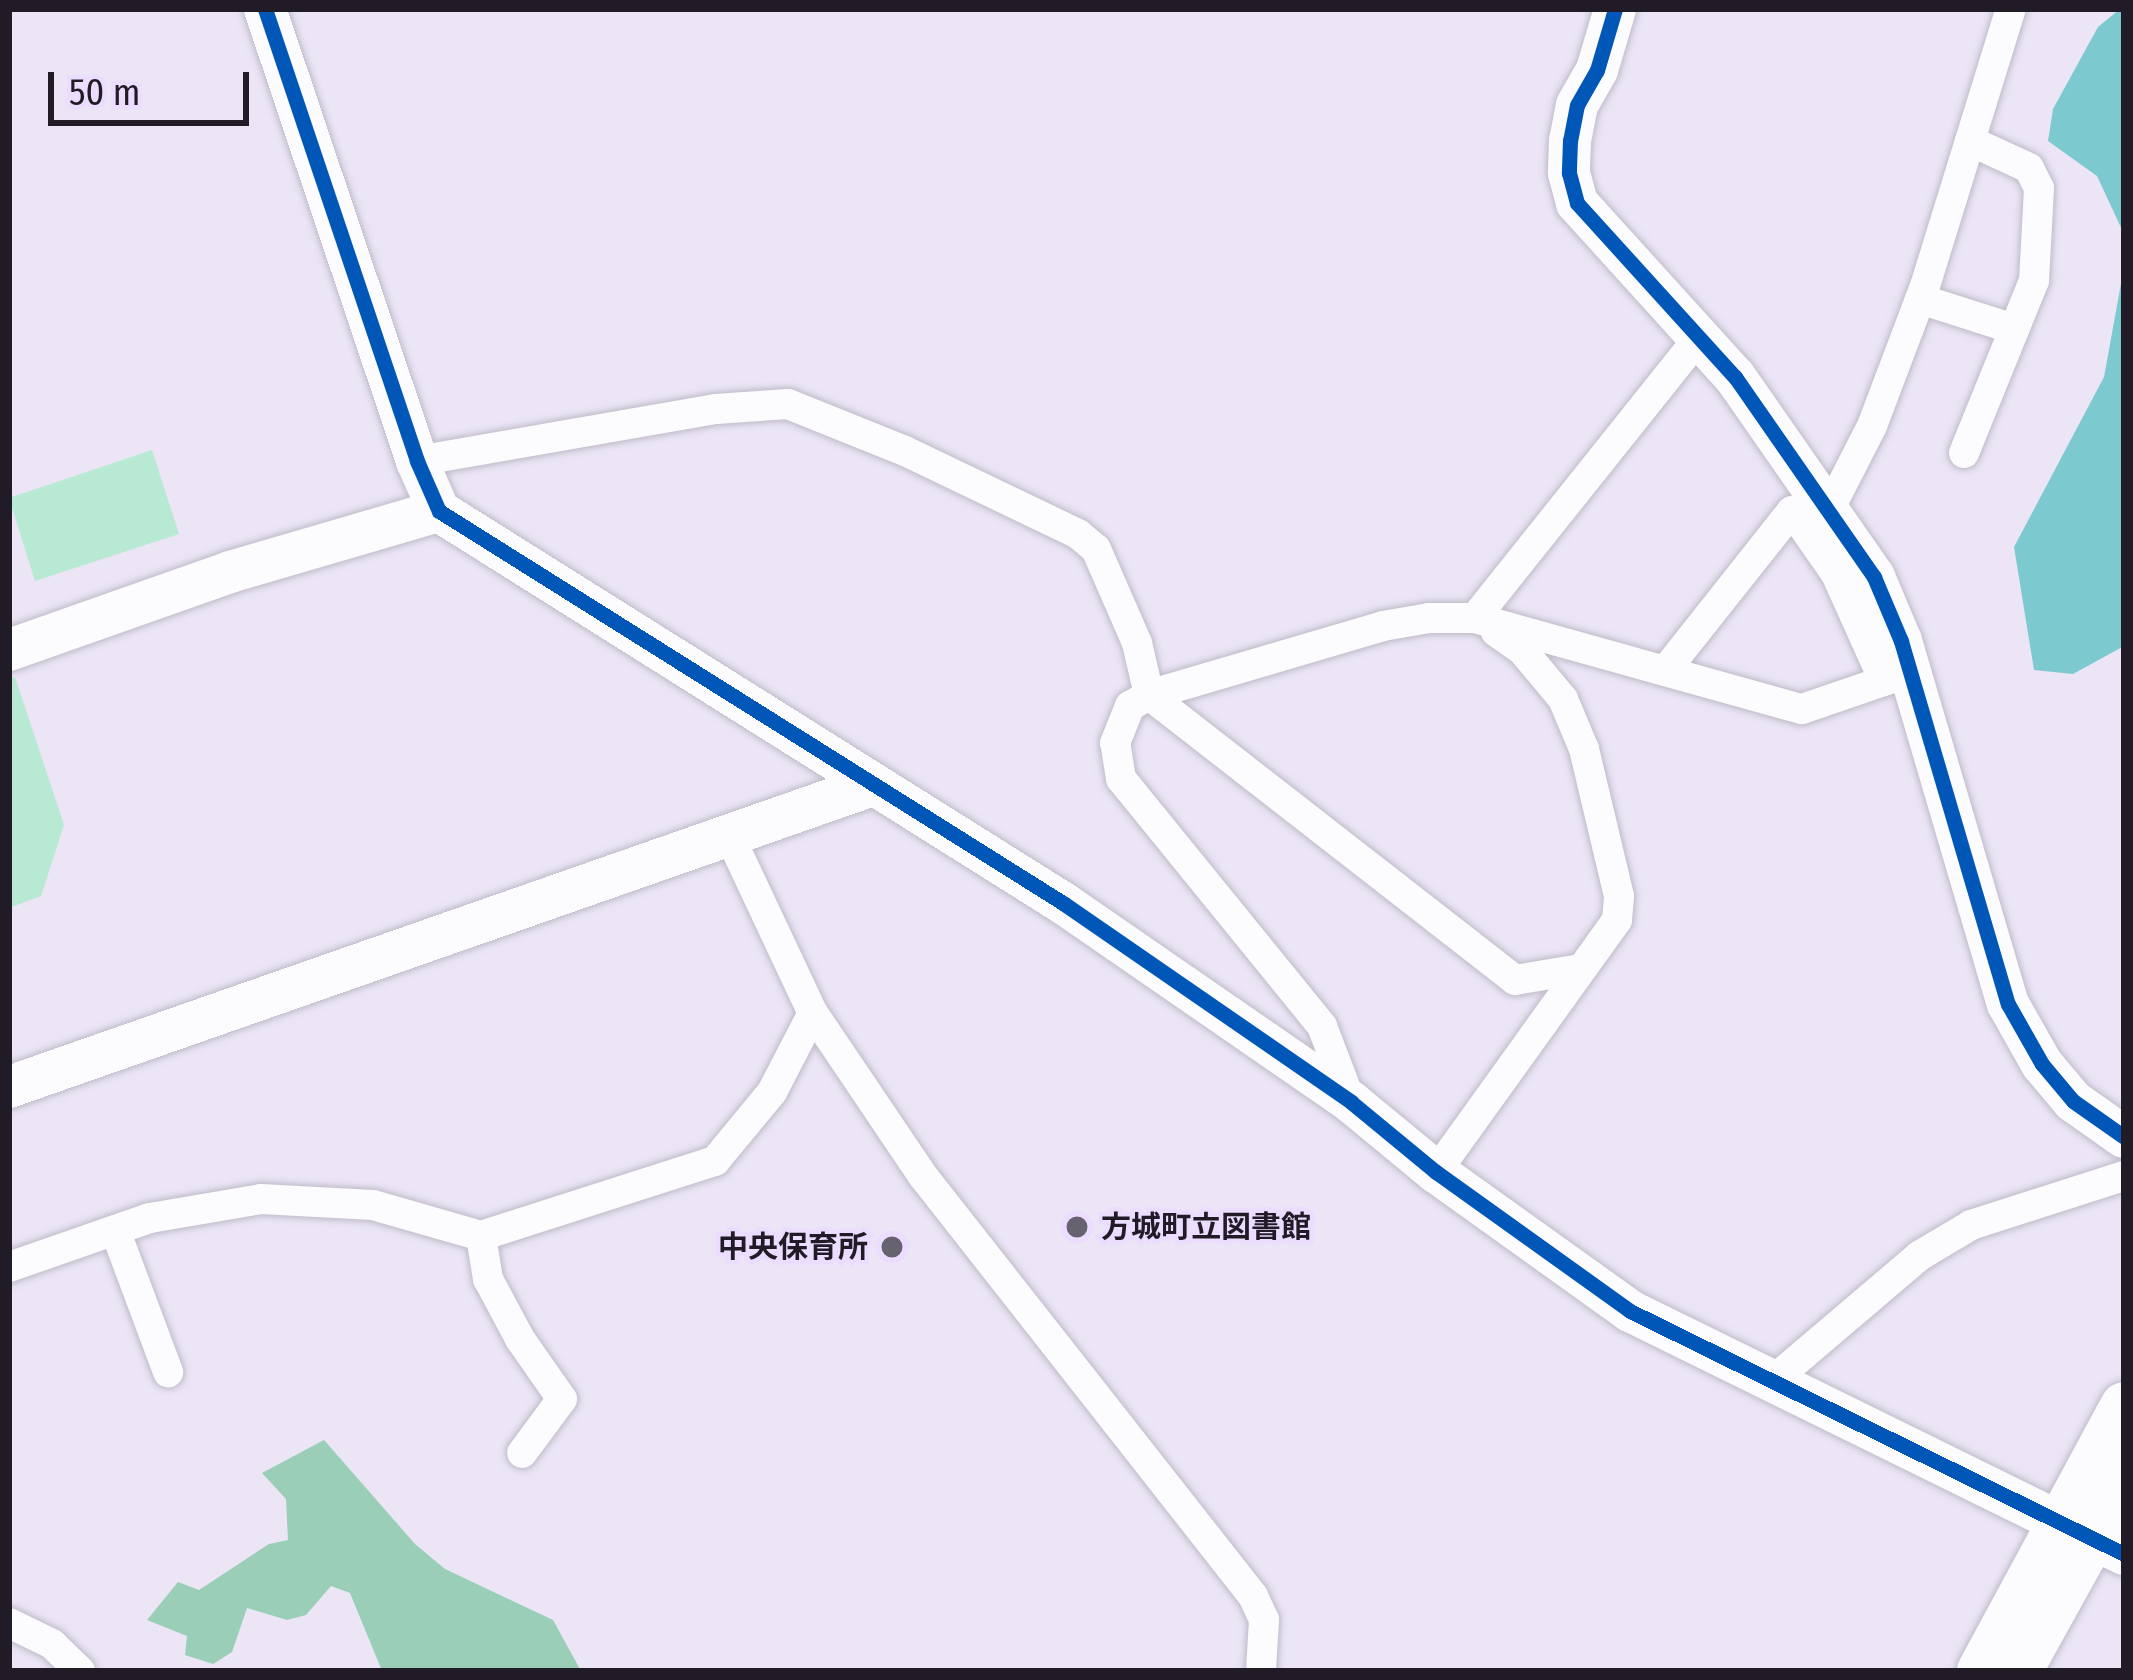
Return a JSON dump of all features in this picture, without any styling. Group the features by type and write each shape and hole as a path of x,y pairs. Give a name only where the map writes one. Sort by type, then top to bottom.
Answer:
{"main road":[{"path":"1981,1671 2091,1538 2124,1406"},
{"path":"2018,1671 2124,1480"}],"street":[{"path":"265,9 417,461 439,511 1063,902 1352,1102 1436,1172 1630,1311 2091,1538"},
{"path":"1615,9 1597,70 1577,105 1569,173 1577,203 1735,377 1874,577 1897,676 2008,1004 2042,1064 2073,1101 2124,1137"},
{"path":"1830,508 1872,426 1920,298 2011,9"},
{"path":"1964,454 2034,281 2039,188 2029,168 1970,141"},
{"path":"1920,298 2014,329"},
{"path":"1475,618 1699,338"},
{"path":"417,461 716,409 788,404 905,451 1078,534 1108,568 1137,643 1149,695 1515,980 1580,969"},
{"path":"9,650 230,572 439,511"},
{"path":"1665,670 1792,511 1897,676"},
{"path":"1436,1172 1617,920 1619,896 1584,748 1563,699 1522,650 1475,618"},
{"path":"1352,1102 1322,1026 1120,779 1115,742 1130,706 1149,695 1383,626 1475,618 1802,709 1897,676"},
{"path":"9,1088 873,785"},
{"path":"730,837 814,1013 923,1177 1252,1596 1264,1620 1261,1671"},
{"path":"9,1267 187,1209 298,1198 373,1204 481,1236 715,1161 772,1092 814,1013"},
{"path":"1770,1383 1919,1256 1971,1225 2124,1176"},
{"path":"115,1230 168,1372"},
{"path":"481,1236 488,1279 520,1339 562,1400 522,1453"},
{"path":"9,1623 52,1644 80,1671"}],"green space":[{"path":"152,450 179,534 35,581 9,498"},
{"path":"15,677 64,825 41,896 9,908 9,679"},
{"path":"324,1440 415,1544 445,1569 553,1620 581,1671 382,1671 350,1593 331,1586 306,1615 287,1620 247,1608 232,1652 213,1664 185,1655 187,1636 147,1620 178,1582 199,1590 269,1544 288,1540 286,1499 262,1473"}],"water":[{"path":"2124,9 2124,234 2097,176 2048,141 2053,109 2098,27"},
{"path":"2124,267 2124,646 2073,674 2034,670 2014,547 2104,377"}],"cycle path":[{"path":"265,9 417,461 439,511 1063,903 1351,1102 1436,1172 1630,1311 2124,1554"},
{"path":"1615,9 1597,70 1577,105 1570,140 1569,173 1577,203 1735,377 1874,577 1901,641 2008,1004 2042,1064 2073,1101 2124,1137"}],"place":[{"name":"方城町立図書館","path":"1077,1227"},
{"name":"中央保育所","path":"892,1247"}]}
